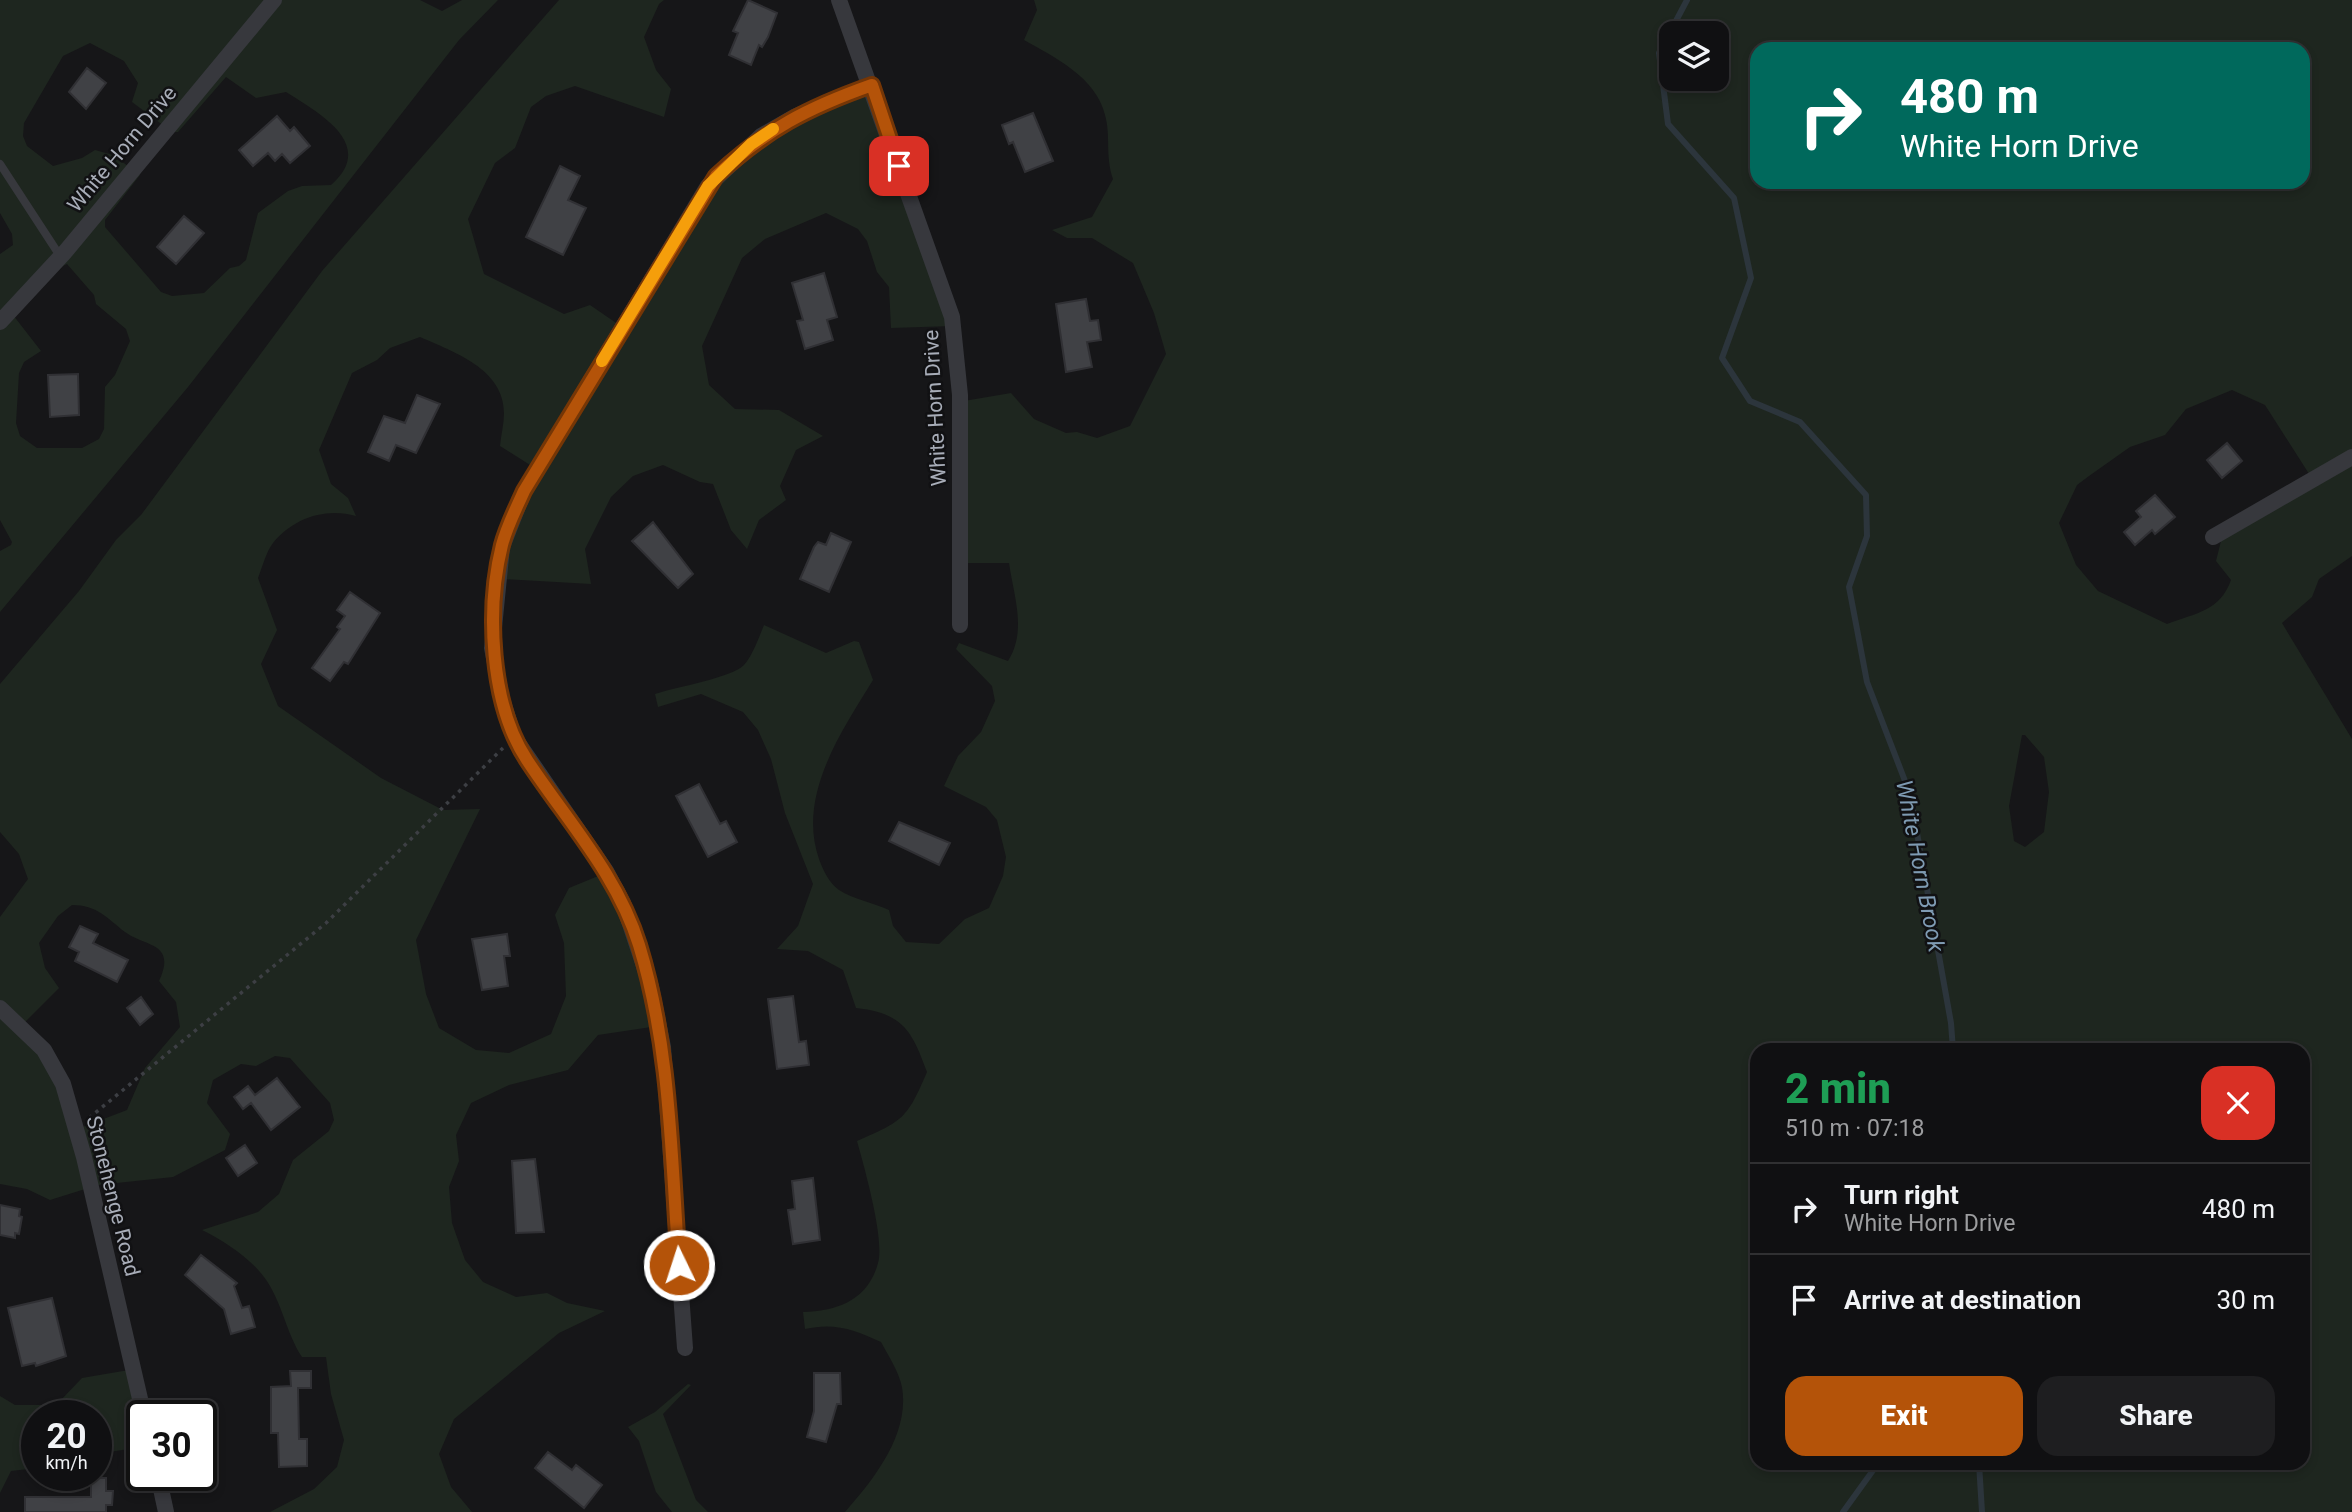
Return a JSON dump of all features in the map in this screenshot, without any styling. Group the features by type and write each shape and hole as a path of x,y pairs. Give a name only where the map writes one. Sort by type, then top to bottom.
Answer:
{"street":[{"name":"White Horn Drive","path":"0,323 60,257 274,0"},
{"name":"White Horn Drive","path":"839,0 872,85 952,317 960,395 960,625"},
{"path":"685,1348 663,1047 652,987 623,903 606,871 514,737 502,699 492,648 502,547 524,491 708,186 761,136 796,116 872,85"},
{"path":"2213,537 2352,457"},
{"name":"Stonehenge Road","path":"0,1008 23,1028 52,1061 77,1128 140,1400"},
{"path":"161,1491 166,1512"}],"lane":[{"path":"0,164 60,257"}],"path":[{"path":"77,1128 326,923 514,737"}],"shaded area":[{"path":"0,0 420,0 442,11 462,0 498,0 459,40 188,387 0,612 0,551 12,542 0,520 0,254 13,245 12,234 0,213","holes":["90,43 124,61 138,83 132,102 172,132 178,132 226,77 256,98 286,92 313,109 338,131 346,143 348,156 344,170 331,185 302,186 288,191 258,213 246,260 239,266 230,268 204,293 172,296 161,292 105,227 105,220 140,175 113,155 95,150 82,158 53,166 27,146 23,136 24,123 63,56","67,264 94,295 96,304 126,329 130,341 115,375 105,387 104,429 99,439 82,448 37,448 20,436 16,423 19,373 24,362 41,351 13,315 48,273"]},
{"path":"559,0 664,0 659,4 644,37 656,70 671,89 664,117 575,86 546,96 531,107 515,148 495,163 468,219 484,274 564,314 590,305 622,327 706,192 760,138 869,87 953,326 891,328 889,287 877,272 867,241 858,229 826,213 765,239 742,258 702,346 709,385 735,409 779,410 823,436 796,450 780,486 786,500 759,520 747,549 731,530 713,484 700,482 663,465 633,476 611,497 585,549 591,584 502,579 503,549 538,470 500,446 504,413 502,398 496,385 475,364 420,337 390,348 377,360 352,373 319,450 331,484 348,498 356,516 333,513 300,521 281,534 266,555 258,578 277,630 261,664 278,706 381,778 443,810 480,809 416,940 426,994 439,1028 476,1050 509,1053 551,1034 566,996 564,943 555,915 569,888 603,874 607,875 658,1026 598,1035 568,1070 509,1085 471,1103 456,1135 459,1161 449,1187 452,1223 465,1260 483,1282 516,1297 547,1293 567,1303 605,1311 559,1333 454,1419 439,1454 451,1487 472,1512 270,1512 314,1489 337,1467 344,1440 331,1394 326,1357 302,1357 264,1277 236,1250 202,1230 258,1212 279,1194 293,1160 329,1131 334,1120 330,1103 290,1058 275,1056 256,1066 241,1064 213,1080 207,1103 230,1134 225,1150 173,1177 98,1185 50,1200 27,1189 0,1184 0,917 28,879 19,854 0,832 0,684 79,591 116,540 141,515 322,271","holes":["72,905 101,913 125,932 161,952 164,968 159,981 176,1002 180,1027 145,1068 127,1110 80,1128 22,1025 59,988 45,968 39,943 58,916"]},
{"path":"1034,0 2352,0 2352,556 2319,579 2312,597 2282,623 2352,739 2352,1512 845,1512 878,1470 895,1439 901,1422 902,1387 881,1342 845,1328 826,1326 805,1329 803,1312 828,1309 850,1301 867,1286 873,1276 878,1263 879,1238 857,1141 902,1117 914,1100 927,1072 916,1045 903,1026 885,1014 856,1008 843,970 808,951 777,949 798,926 813,884 785,813 771,759 758,730 743,712 701,694 658,707 655,694 737,670 750,656 764,625 826,653 854,641 859,642 873,680 836,743 818,788 814,835 824,872 839,890 889,910 893,926 906,942 939,944 965,919 989,908 1003,876 1006,857 997,820 986,807 944,786 958,756 981,732 995,701 992,686 956,649 959,643 1008,661 1017,638 1018,614 1009,563 961,563 964,401 1011,393 1034,419 1066,433 1077,432 1097,438 1130,426 1166,354 1154,313 1133,263 1092,238 1067,238 1052,230 1092,217 1113,179 1109,162 1108,131 1100,102 1083,79 1024,40 1037,10","holes":["2232,390 2265,405 2311,477 2223,533 2216,561 2231,580 2214,605 2167,624 2098,591 2076,565 2059,523 2077,485 2130,447 2165,435 2186,409","2022,735 2025,735 2044,757 2049,792 2044,832 2025,847 2014,841 2009,806"]},
{"path":"135,1371 140,1400 126,1400 126,1449 112,1452 112,1400 61,1400 82,1378"},
{"path":"688,1384 691,1385 663,1414 696,1500 708,1512 672,1512 656,1492 639,1441 628,1427 655,1412"},
{"path":"0,1396 15,1405 21,1405 21,1470 11,1471 0,1493"}],"building":[{"path":"748,0 777,13 768,37 762,47 759,45 751,65 729,55 738,33 733,31"},
{"path":"87,68 106,83 86,109 69,92"},
{"path":"1033,113 1053,161 1025,172 1013,142 1009,144 1002,125"},
{"path":"277,116 290,131 294,127 310,146 290,163 282,154 275,161 268,153 253,166 239,150"},
{"path":"560,166 580,176 568,200 586,208 563,255 526,237"},
{"path":"184,216 204,233 176,264 157,247"},
{"path":"824,273 837,317 827,320 833,340 805,349 797,321 803,320 792,283"},
{"path":"1086,299 1090,321 1098,320 1101,340 1087,342 1092,367 1066,372 1056,304"},
{"path":"78,374 79,415 50,417 48,375"},
{"path":"417,395 440,404 416,453 396,445 389,461 368,452 384,416 405,423"},
{"path":"2227,443 2242,461 2222,478 2207,460"},
{"path":"2155,495 2175,517 2155,534 2152,530 2135,545 2124,532 2141,517 2136,511"},
{"path":"653,522 693,574 678,588 632,541"},
{"path":"831,533 851,542 829,592 800,579 814,547 818,542 826,545"},
{"path":"350,592 380,613 348,664 344,662 330,681 312,668 340,629 337,627 345,616 337,610"},
{"path":"699,784 720,824 726,821 737,842 708,857 676,796"},
{"path":"899,822 950,843 939,865 889,841"},
{"path":"80,926 98,934 93,943 128,960 117,982 75,961 79,952 69,947"},
{"path":"507,934 510,956 504,956 508,986 482,990 472,939"},
{"path":"793,996 799,1042 806,1041 809,1065 777,1069 768,999"},
{"path":"141,997 153,1014 140,1025 127,1008"},
{"path":"277,1078 300,1107 271,1130 251,1103 243,1109 234,1097 248,1086 255,1095"},
{"path":"245,1145 257,1163 238,1176 226,1158"},
{"path":"535,1159 544,1232 516,1233 512,1161"},
{"path":"813,1178 820,1240 793,1244 788,1210 795,1209 792,1181"},
{"path":"0,1205 20,1209 19,1216 22,1217 19,1234 15,1233 15,1238 0,1235"},
{"path":"201,1255 237,1283 234,1286 242,1308 249,1306 255,1327 231,1334 224,1309 185,1275"},
{"path":"52,1298 66,1356 36,1366 35,1363 22,1366 8,1308"},
{"path":"290,1371 311,1371 311,1388 298,1388 299,1439 307,1439 307,1466 279,1467 278,1433 271,1433 271,1387 291,1386"},
{"path":"814,1373 840,1373 841,1404 837,1404 826,1442 807,1437 814,1411"},
{"path":"548,1452 572,1470 576,1465 602,1485 584,1508 535,1468"},
{"path":"91,1491 113,1491 112,1505 106,1505 106,1512 25,1512 25,1497 91,1497"}],"waterway":[{"name":"White Horn Brook","path":"1687,0 1659,53 1668,124 1734,198 1751,278 1722,358 1750,401 1800,422 1866,495 1867,536 1849,587 1867,682 1910,794 1952,1043"},
{"path":"1843,1512 1873,1470"},
{"name":"White Horn Brook","path":"1979,1470 1982,1512"}],"slow traffic":[{"path":"602,361 708,186 751,144 773,129"}],"route":[{"path":"679,1265 663,1047 652,987 623,903 606,871 527,761 514,737 502,699 492,648 502,547 507,528 524,491 662,260 716,176 761,136 796,116 872,85 899,166"}]}
